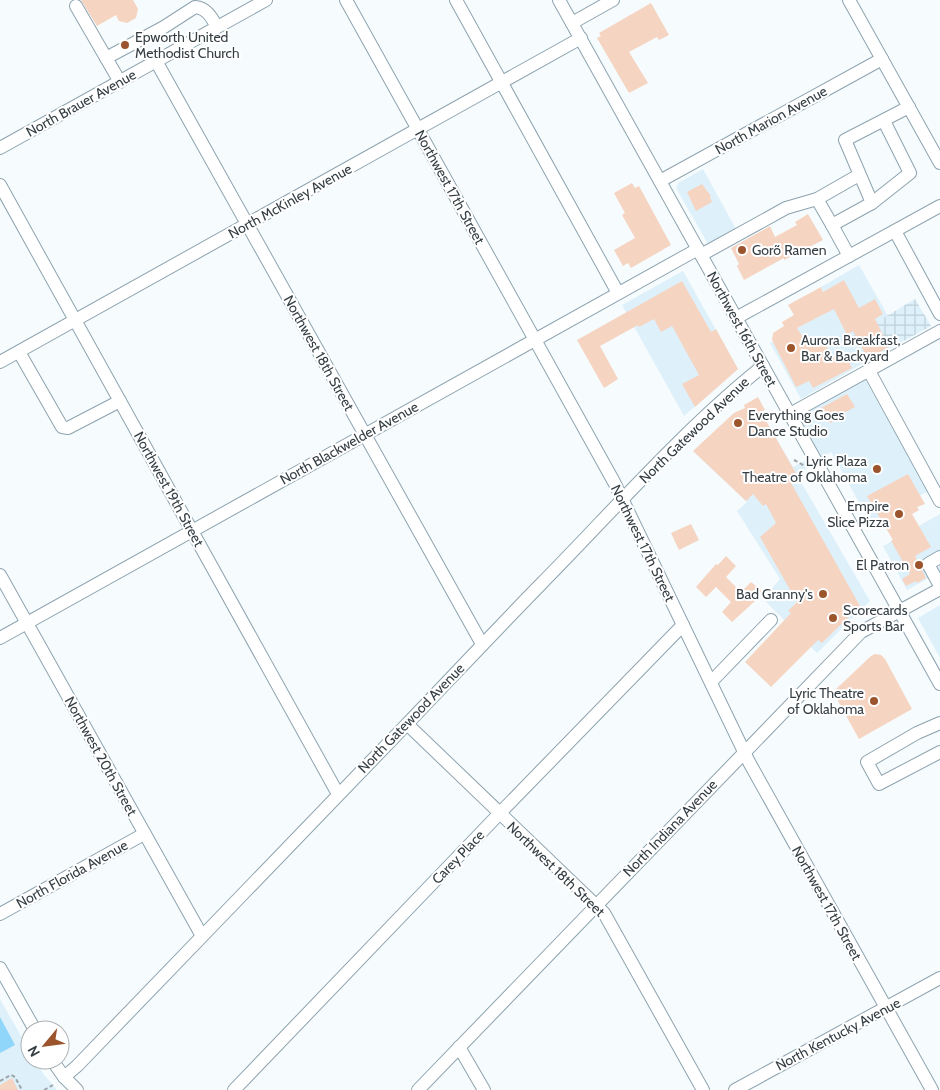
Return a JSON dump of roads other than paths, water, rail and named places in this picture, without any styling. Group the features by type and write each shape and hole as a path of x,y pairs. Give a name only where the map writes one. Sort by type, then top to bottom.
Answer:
{"street":[{"name":"North Brauer Avenue","path":"0,148 266,0"},
{"name":"Northwest 17th Street","path":"346,0 614,482 744,752 932,1090"},
{"path":"456,0 618,293"},
{"name":"Northwest 16th Street","path":"559,0 940,684"},
{"path":"572,23 613,0"},
{"path":"849,0 940,163"},
{"path":"76,6 120,82"},
{"path":"106,58 164,27 195,7 206,11 217,27"},
{"name":"North McKinley Avenue","path":"0,362 580,38"},
{"name":"North Marion Avenue","path":"660,181 882,59"},
{"name":"Northwest 18th Street","path":"156,61 482,644"},
{"path":"872,202 845,140 909,107"},
{"path":"832,225 872,202 910,173 884,121"},
{"name":"North Blackwelder Avenue","path":"0,638 618,293 786,208 817,199 859,175"},
{"name":"Northwest 19th Street","path":"0,184 338,794"},
{"path":"817,199 849,256"},
{"path":"736,318 940,206"},
{"path":"894,231 940,314"},
{"path":"790,414 940,331"},
{"path":"19,352 62,427 68,428 120,401"},
{"name":"North Gatewood Avenue","path":"64,1077 78,1066 622,500 682,439 763,366"},
{"path":"869,370 940,501"},
{"path":"940,557 928,564 940,588"},
{"name":"Northwest 20th Street","path":"0,575 202,936"},
{"name":"North Indiana Avenue","path":"418,1090 861,632 940,588"},
{"path":"711,682 771,620"},
{"name":"Carey Place","path":"234,1090 683,625"},
{"path":"940,723 917,733 867,762 879,784 940,752"},
{"name":"Northwest 18th Street","path":"406,724 596,906 611,924 703,1090"},
{"name":"North Florida Avenue","path":"0,914 144,834"},
{"path":"0,968 29,1020"},
{"name":"North Kentucky Avenue","path":"735,1090 940,978"},
{"path":"459,1046 484,1090"},
{"path":"59,1070 77,1090"}],"place":[{"name":"Epworth United Methodist Church","path":"125,45"},
{"name":"Gorõ Ramen","path":"742,250"},
{"name":"Aurora Breakfast, Bar & Backyard","path":"791,348"},
{"name":"Everything Goes Dance Studio","path":"738,423"},
{"name":"Lyric Plaza Theatre of Oklahoma","path":"877,469"},
{"name":"Empire Slice Pizza","path":"899,514"},
{"name":"El Patron","path":"919,565"},
{"name":"Bad Granny's","path":"823,594"},
{"name":"Scorecards Sports Bar","path":"833,618"},
{"name":"Lyric Theatre of Oklahoma","path":"874,701"}]}
